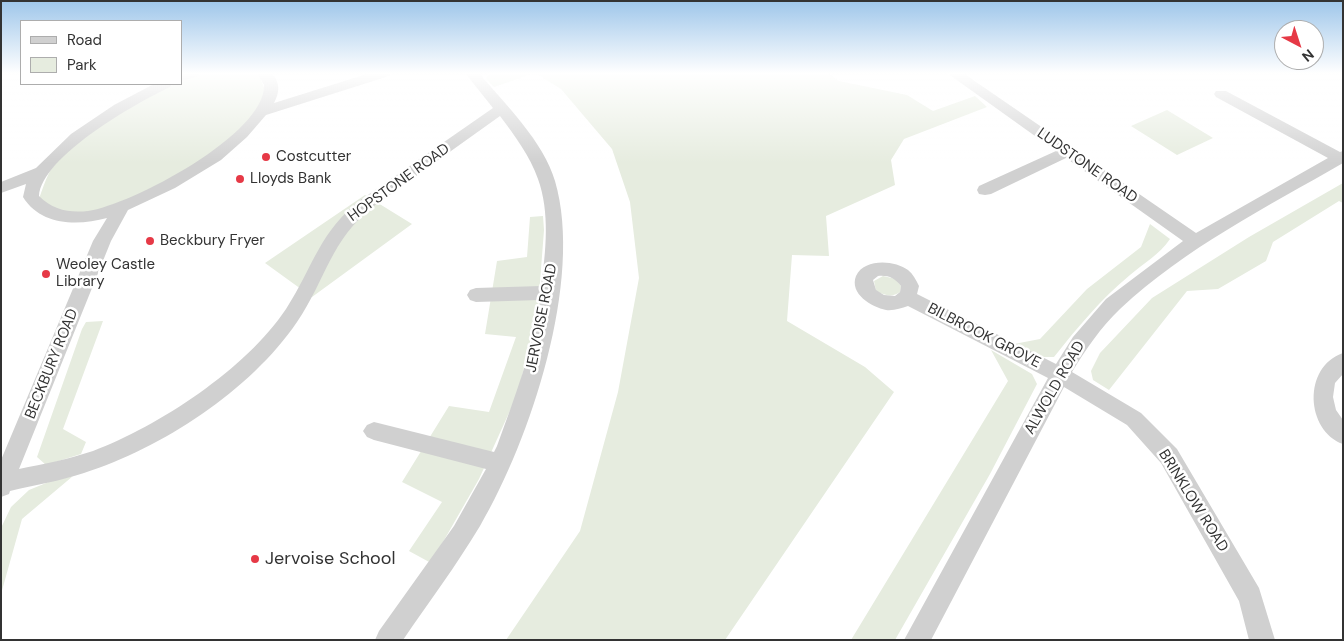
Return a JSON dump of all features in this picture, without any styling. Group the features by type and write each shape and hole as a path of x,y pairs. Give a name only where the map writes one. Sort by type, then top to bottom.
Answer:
{"street":[{"path":"128,103 110,112 75,138 41,172 31,188 31,197 41,208 51,214 81,217 120,208 190,174 219,155 247,130 267,103"},
{"path":"261,112 289,103"},
{"name":"JERVOISE ROAD","path":"388,640 472,517 499,463 524,400 539,350 554,255 553,214 546,181 535,156 496,103"},
{"name":"LUDSTONE ROAD","path":"997,103 1195,241"},
{"path":"1239,103 1341,157"},
{"name":"HOPSTONE ROAD","path":"2,485 88,462 108,454 188,412 232,379 284,325 301,300 321,258 342,225 381,194 502,110"},
{"path":"985,190 1067,152"},
{"name":"ALWOLD ROAD","path":"917,640 1060,375 1080,342 1112,304 1195,241 1341,157"},
{"path":"1,188 41,172"},
{"path":"1,195 31,197"},
{"name":"BECKBURY ROAD","path":"2,485 102,241 120,208"},
{"path":"81,217 94,228 102,241"},
{"path":"476,295 549,294"},
{"name":"BILBROOK GROVE","path":"908,297 1060,375"},
{"path":"1343,361 1325,382 1322,404 1333,426 1343,435"},
{"name":"BRINKLOW ROAD","path":"1060,375 1134,419 1169,456 1250,597 1262,640"},
{"path":"374,431 499,463"}],"green space":[{"path":"133,103 262,103 260,112 219,154 120,207 66,215 39,199 49,173 58,161 90,132"},
{"path":"573,103 920,103 933,111 956,103 983,103 987,107 904,139 891,160 895,185 826,216 829,256 792,255 787,321 865,367 894,392 725,640 506,640 580,531 618,392 639,278 630,202 612,149"},
{"path":"1167,110 1213,138 1177,155 1131,126"},
{"path":"1343,183 1343,203 1339,201 1273,242 1266,261 1218,289 1187,291 1109,390 1093,380 1091,371 1100,353 1152,298 1249,237"},
{"path":"365,195 412,224 312,297 265,263"},
{"path":"543,216 544,230 538,308 518,393 479,479 431,563 409,551 442,502 402,482 449,406 489,412 516,337 485,334 497,261 527,257 530,217"},
{"path":"1150,224 1170,239 1166,245 1119,284 1099,304 1054,357 1042,357 1014,344 1040,339 1087,289 1141,247"},
{"path":"883,276 896,279 901,286 900,292 885,295 876,291 874,281"},
{"path":"103,321 63,429 86,442 81,454 46,465 37,457 82,329 86,322"},
{"path":"991,350 1032,374 1037,384 990,474 895,640 851,640 1008,381"},
{"path":"73,476 22,519 1,594 1,528 11,507 29,490 51,481"}],"place":[{"name":"Costcutter","path":"266,157"},
{"name":"Lloyds Bank","path":"240,179"},
{"name":"Beckbury Fryer","path":"150,241"},
{"name":"Weoley Castle Library","path":"46,274"},
{"name":"Jervoise School","path":"255,559"}]}
